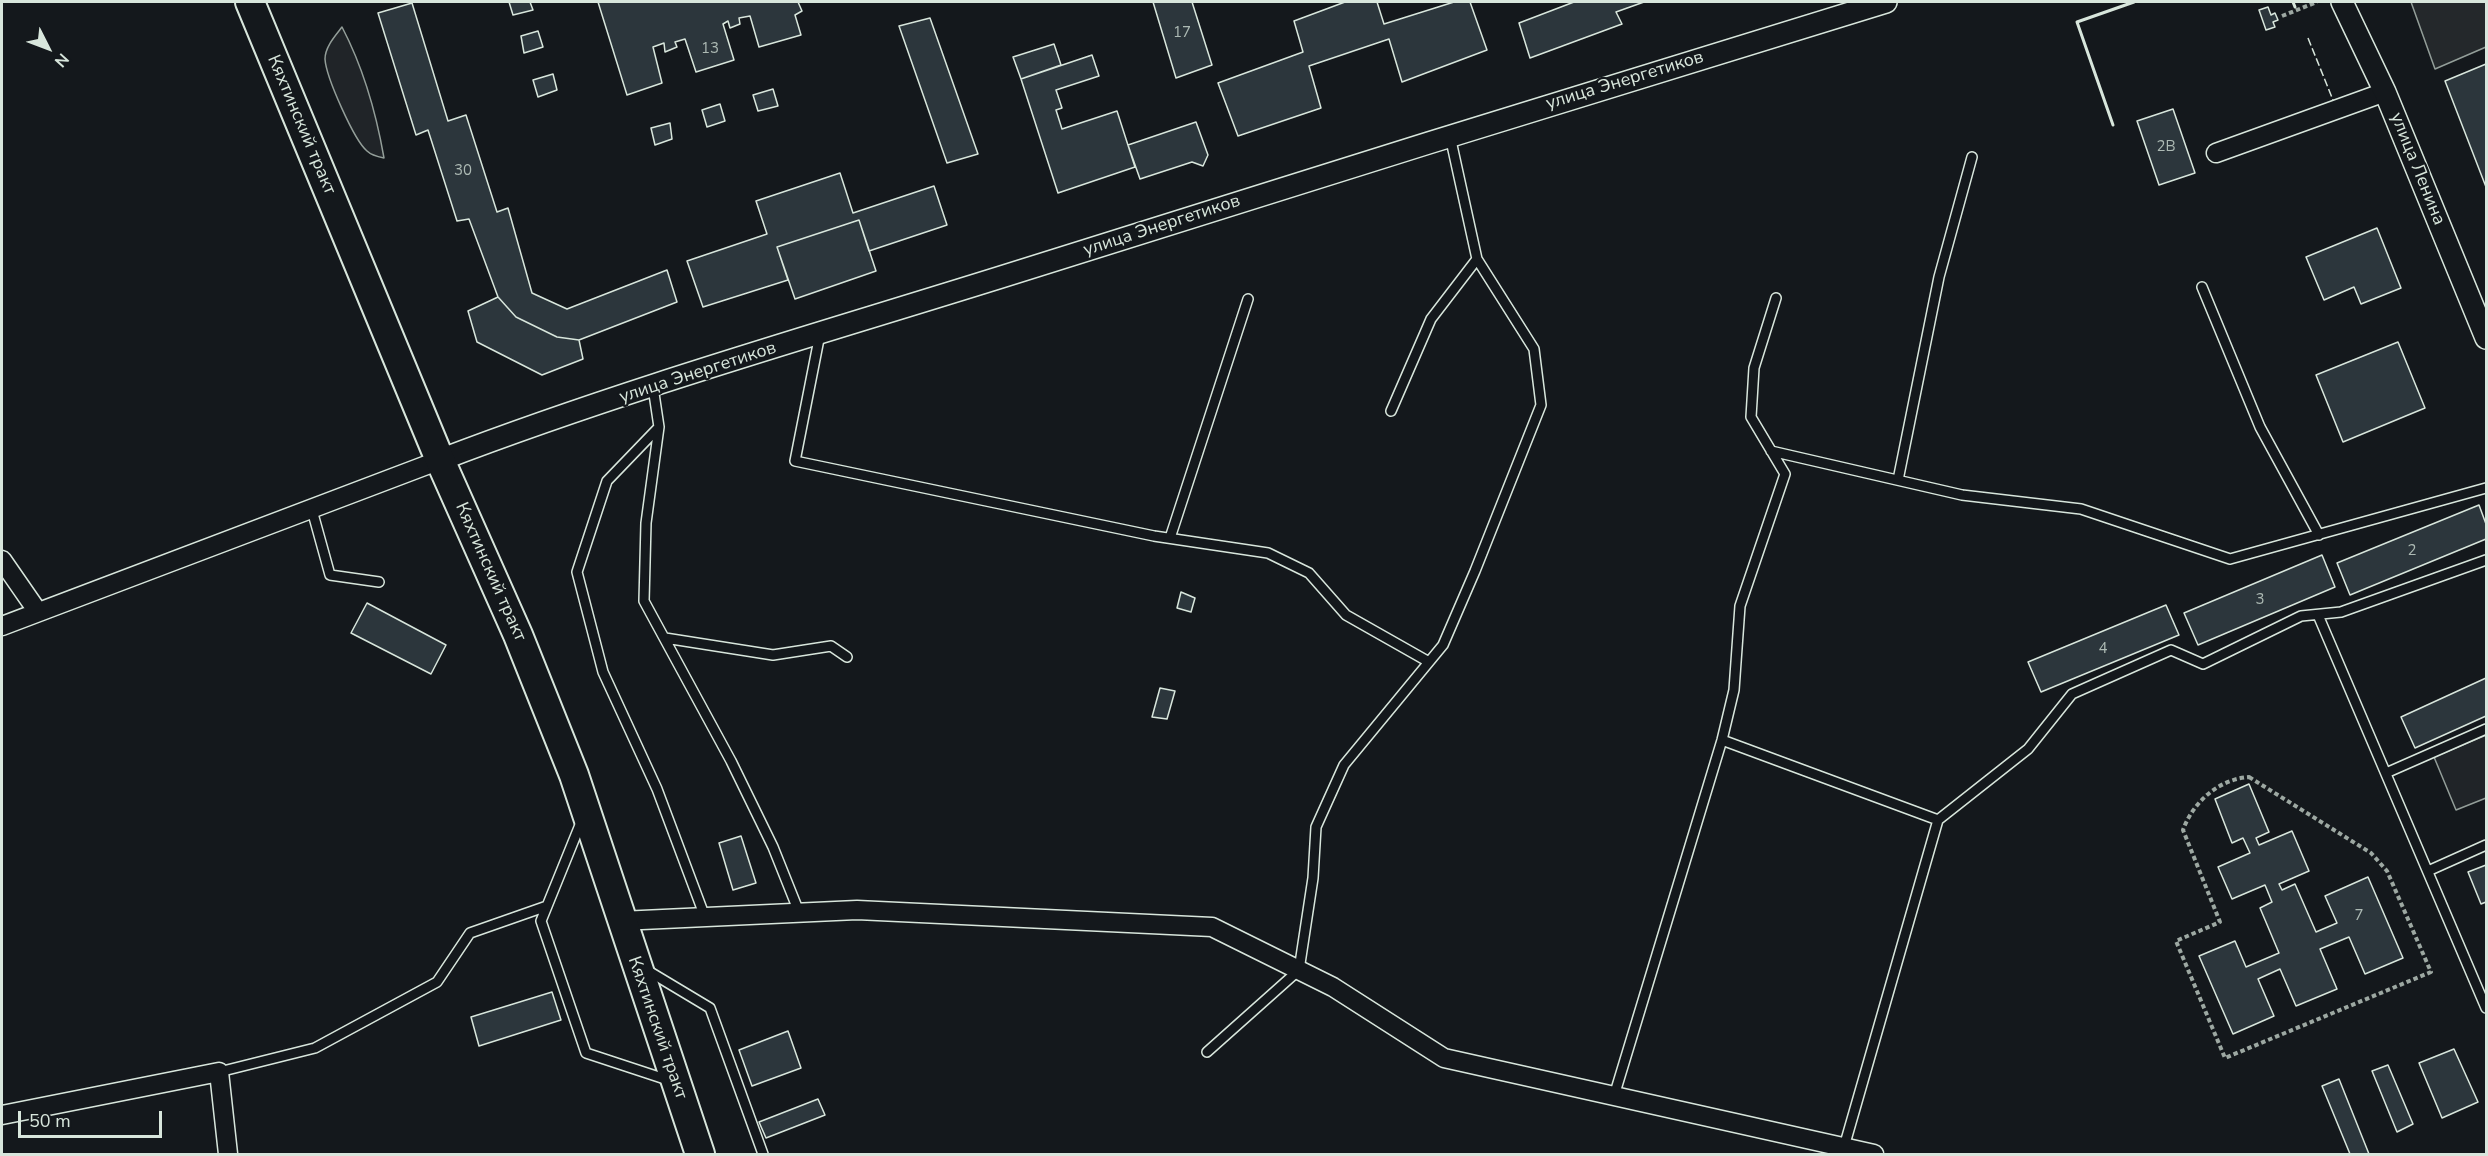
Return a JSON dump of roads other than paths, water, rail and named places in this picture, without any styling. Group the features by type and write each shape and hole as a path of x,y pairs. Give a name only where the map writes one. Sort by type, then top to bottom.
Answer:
{"highway":[{"name":"Кяхтинский тракт","path":"250,2 440,460 518,635 574,775 620,921 700,1155"}],"street":[{"name":"улица Энергетиков","path":"440,460 503,436 653,387 1450,134 1886,2"},
{"name":"улица Ленина","path":"2342,2 2385,92 2487,338"},
{"path":"2216,153 2385,92"},
{"path":"2,626 440,460"},
{"path":"2,560 38,612"},
{"path":"620,921 856,910 1212,927 1333,987 1444,1058 1874,1155"},
{"path":"2,1115 219,1072 228,1155"}],"lane":[{"path":"1207,1052 1299,970 1313,878 1316,827 1344,765 1443,645 1542,405 1534,349 1477,259 1450,134"},
{"path":"1898,480 1939,277 1972,157"},
{"path":"1391,411 1431,319 1477,259"},
{"path":"2202,287 2260,427 2319,535"},
{"path":"1614,1096 1722,740 1734,690 1740,606 1785,474 1752,417 1754,368 1776,298"},
{"path":"1170,538 1248,299"},
{"path":"819,334 795,461 1170,538 1268,553 1309,573 1346,615 1429,662"},
{"path":"653,387 659,427 646,523 644,601 731,761 773,847 799,912"},
{"path":"659,427 607,481 577,572 603,672 657,789 705,917"},
{"path":"1771,451 1962,495 2081,509 2230,559 2487,488"},
{"path":"312,510 330,575 379,582"},
{"path":"1844,1147 1938,819 2028,749 2072,694 2171,650 2203,664 2301,616 2341,612 2487,560"},
{"path":"2318,615 2487,1008"},
{"path":"665,638 773,655 831,646 847,657"},
{"path":"2386,773 2487,729"},
{"path":"1722,740 1938,819"},
{"path":"585,813 541,921 586,1053 675,1082"},
{"path":"2428,871 2487,845"},
{"path":"219,1072 315,1048 436,982 470,933 547,906"},
{"path":"634,962 710,1008 763,1155"}]}
